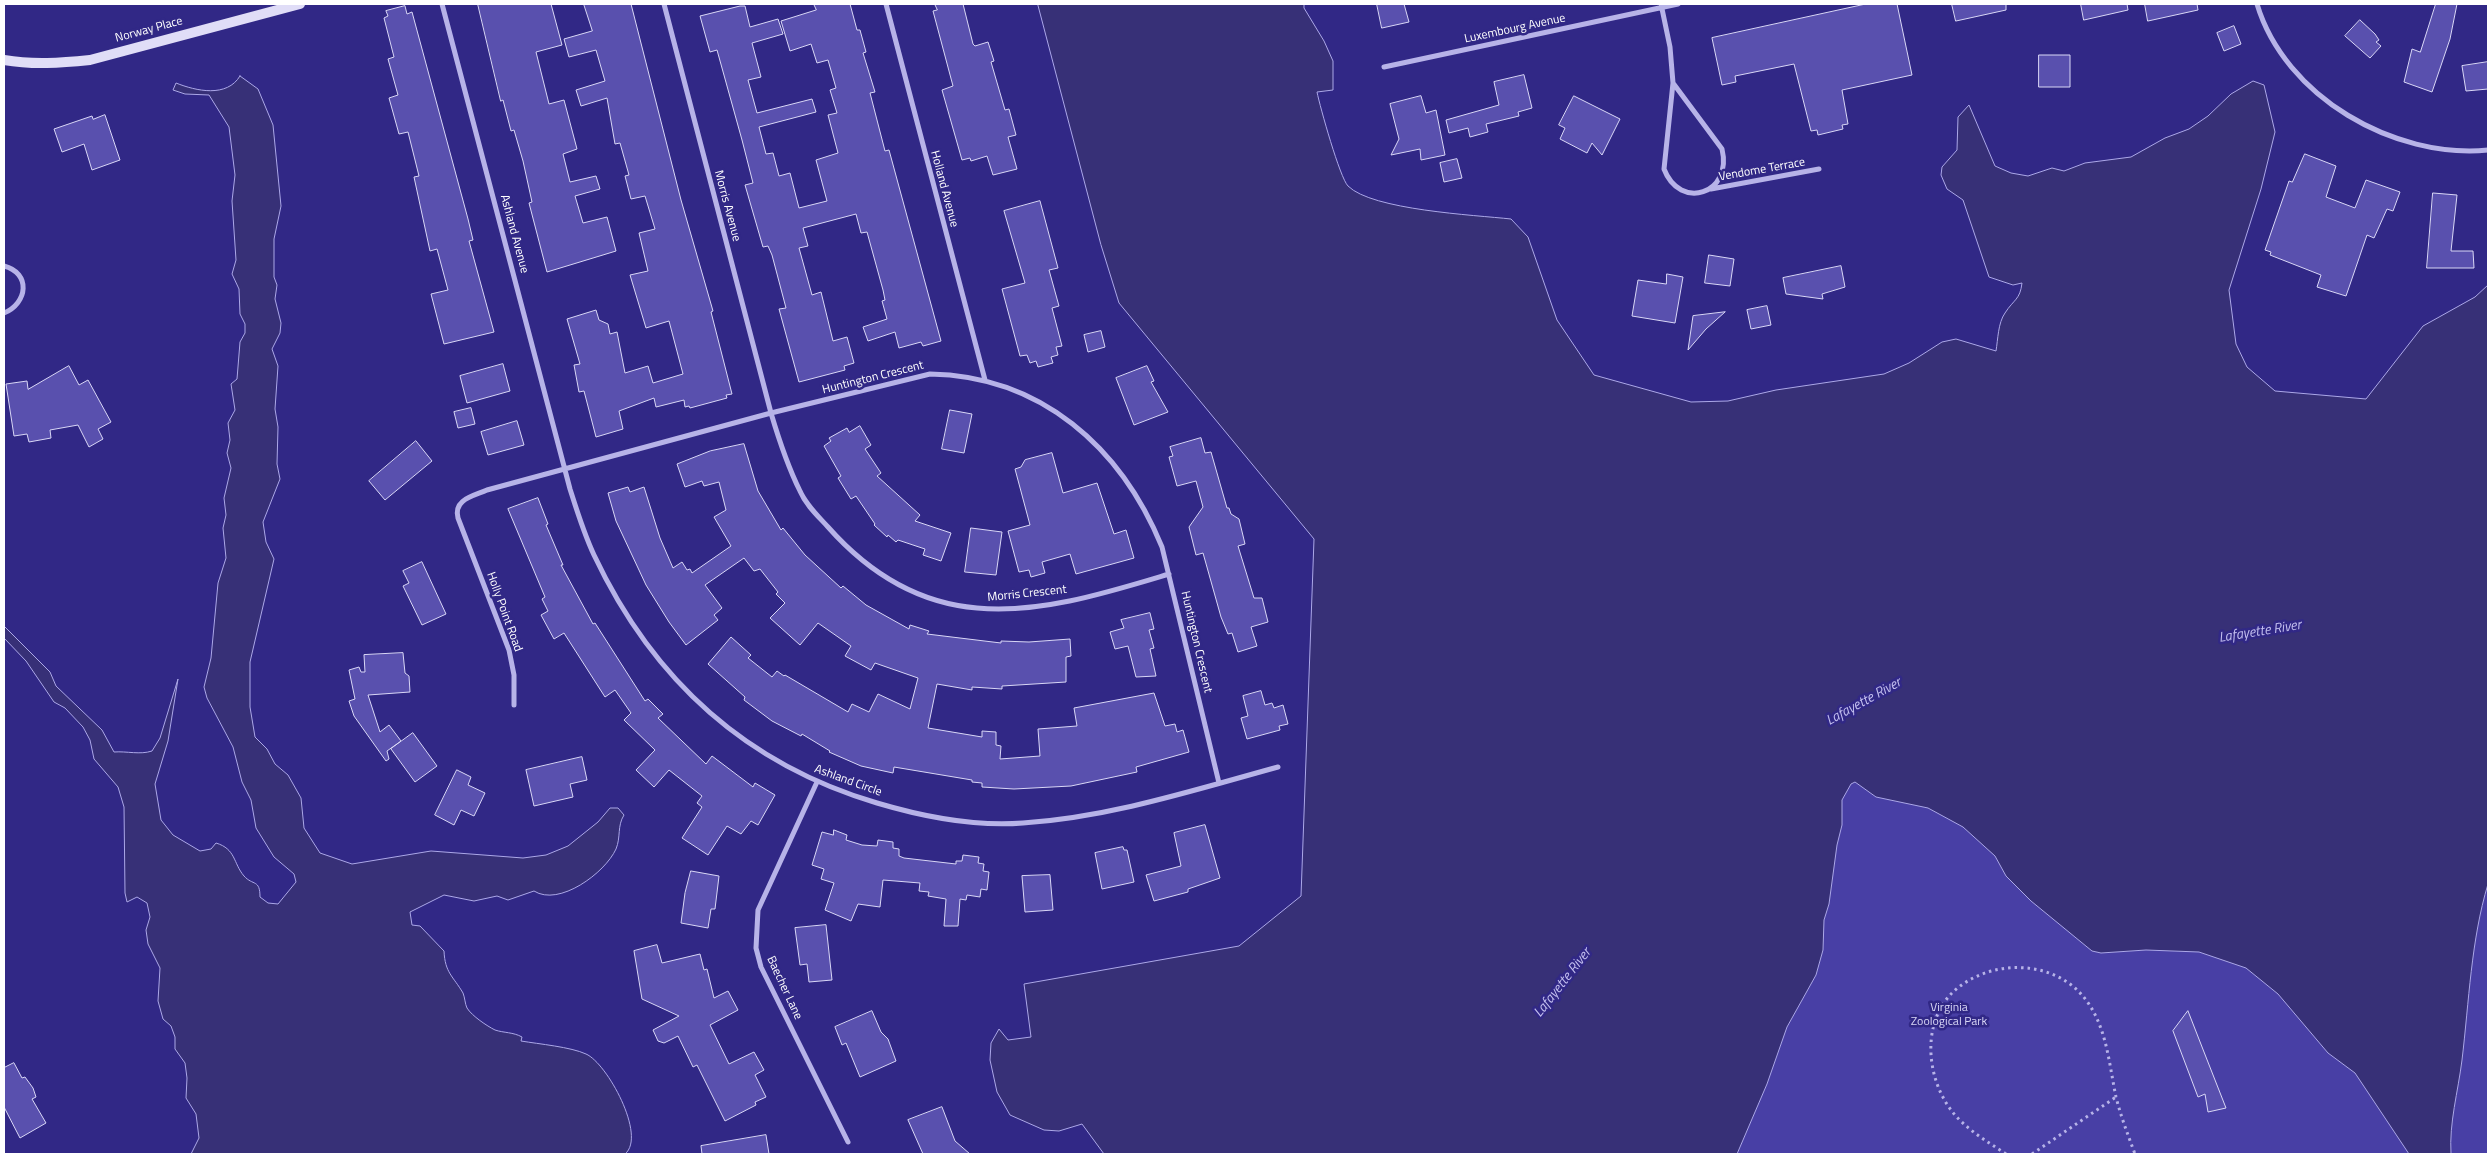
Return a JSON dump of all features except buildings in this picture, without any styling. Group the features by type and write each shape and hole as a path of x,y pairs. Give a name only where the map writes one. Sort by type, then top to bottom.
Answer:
{"street":[{"name":"Norway Place","path":"4,60 25,64 58,64 90,60 300,4"},
{"name":"Ashland Avenue","path":"442,4 564,469"},
{"name":"Morris Avenue","path":"664,4 771,413"},
{"name":"Holland Avenue","path":"886,4 984,380"},
{"name":"Luxembourg Avenue","path":"1384,67 1661,6 1678,4"},
{"path":"2257,4 2272,39 2288,63 2304,81 2326,100 2352,117 2379,132 2409,142 2446,150 2488,150"},
{"name":"Vendome Terrace","path":"1661,6 1670,47 1673,83 1664,169 1668,180 1681,190 1698,193 1819,170"},
{"path":"1673,83 1722,150 1725,161 1724,172 1718,182 1709,190"},
{"path":"4,266 16,272 22,282 23,293 20,302 14,309 4,313"},
{"name":"Huntington Crescent","path":"472,556 456,512 463,500 488,490 771,413 930,374 953,375 984,380 1027,396 1064,417 1089,436 1134,489 1150,517 1162,547 1219,783"},
{"name":"Morris Crescent","path":"771,413 800,493 816,515 844,545 865,563 891,581 922,596 950,604 978,608 1011,608 1100,594 1169,574"},
{"name":"Ashland Circle","path":"564,469 593,553 630,621 664,667 694,700 734,734 771,758 817,782 894,808 942,819 981,823 1021,823 1078,818 1128,808 1278,767"},
{"name":"Holly Point Road","path":"472,556 509,650 514,675 514,705"},
{"name":"Baecher Lane","path":"817,782 763,895 755,927 756,948 761,968 848,1142"}],"path":[{"path":"2006,1154 1967,1127 1954,1114 1936,1084 1931,1046 1934,1025 1940,1010 1950,995 1964,983 1981,974 2007,968 2023,967 2053,974 2070,984 2086,999 2104,1034 2116,1097 2123,1123 2135,1154"},
{"path":"2032,1154 2116,1097"}],"green space":[{"name":"Virginia Zoological Park","path":"1855,782 1876,797 1928,808 1963,827 1995,856 2006,876 2031,901 2092,951 2101,953 2146,950 2199,952 2246,968 2278,994 2328,1053 2355,1073 2409,1154 1737,1154 1767,1084 1787,1027 1816,975 1823,950 1824,920 1829,904 1837,845 1842,825 1842,800 1851,784"},
{"path":"2488,884 2488,1154 2451,1154 2453,1119 2462,1060 2474,949"}],"water":[{"name":"Lafayette River","path":"1038,4 1304,4 1304,8 1324,41 1333,61 1333,90 1317,92 1335,157 1348,186 1360,194 1378,201 1400,206 1511,219 1528,237 1557,320 1594,375 1691,402 1728,401 1776,390 1884,374 1909,363 1942,342 1956,339 1996,351 2001,321 2018,296 2022,283 2013,285 1989,277 1963,200 1947,189 1941,175 1942,167 1957,150 1958,117 1969,105 1995,166 2011,173 2028,176 2052,168 2064,171 2085,163 2131,157 2165,138 2189,129 2208,116 2231,94 2253,81 2264,85 2275,132 2261,189 2229,290 2236,344 2247,367 2275,391 2366,399 2423,326 2475,297 2488,285 2488,884 2474,949 2462,1060 2453,1119 2451,1154 2409,1154 2355,1073 2328,1053 2278,994 2246,968 2199,952 2146,950 2101,953 2092,951 2031,901 2006,876 1995,856 1963,827 1928,808 1876,797 1855,782 1851,784 1842,800 1842,825 1837,845 1829,904 1824,920 1823,950 1816,975 1787,1027 1767,1084 1737,1154 1104,1154 1082,1124 1059,1131 1044,1130 1010,1115 997,1092 990,1060 991,1043 999,1029 1008,1040 1031,1037 1024,984 1239,946 1301,896 1314,539 1119,303 1101,245"},
{"path":"240,76 258,89 273,125 281,206 274,239 274,277 277,285 275,299 281,323 280,333 272,349 278,366 275,409 278,427 277,464 280,479 263,522 266,542 274,559 250,662 250,707 255,737 267,749 275,764 288,775 301,798 304,828 320,853 352,864 431,851 523,858 546,855 568,846 598,822 610,808 618,808 624,815 620,823 616,849 602,868 592,877 568,891 556,895 544,895 534,891 508,900 497,896 474,901 444,895 410,912 412,925 420,926 444,951 450,974 463,993 467,1008 476,1017 495,1030 522,1037 521,1041 572,1049 586,1054 595,1060 613,1085 628,1117 631,1145 625,1154 191,1154 199,1138 196,1114 186,1098 187,1078 185,1063 175,1049 175,1037 171,1026 163,1019 158,1001 160,968 148,944 146,930 150,917 147,903 137,897 127,902 125,893 124,807 118,787 94,759 90,740 83,727 65,708 54,702 26,661 4,638 4,626 50,672 56,686 102,730 114,752 143,753 152,751 160,738 178,679 168,741 155,784 161,820 173,835 200,851 211,849 216,843 227,849 244,876 257,885 260,897 268,903 278,904 296,882 294,874 274,857 256,828 251,800 242,782 233,747 207,698 204,687 211,658 218,583 226,558 223,528 226,515 224,498 231,468 227,453 230,440 228,423 235,410 231,384 237,379 240,342 245,333 245,324 240,314 239,289 232,274 236,260 232,201 235,175 229,127 209,95 185,94 173,90 176,83 202,90 219,90 227,88"}]}
